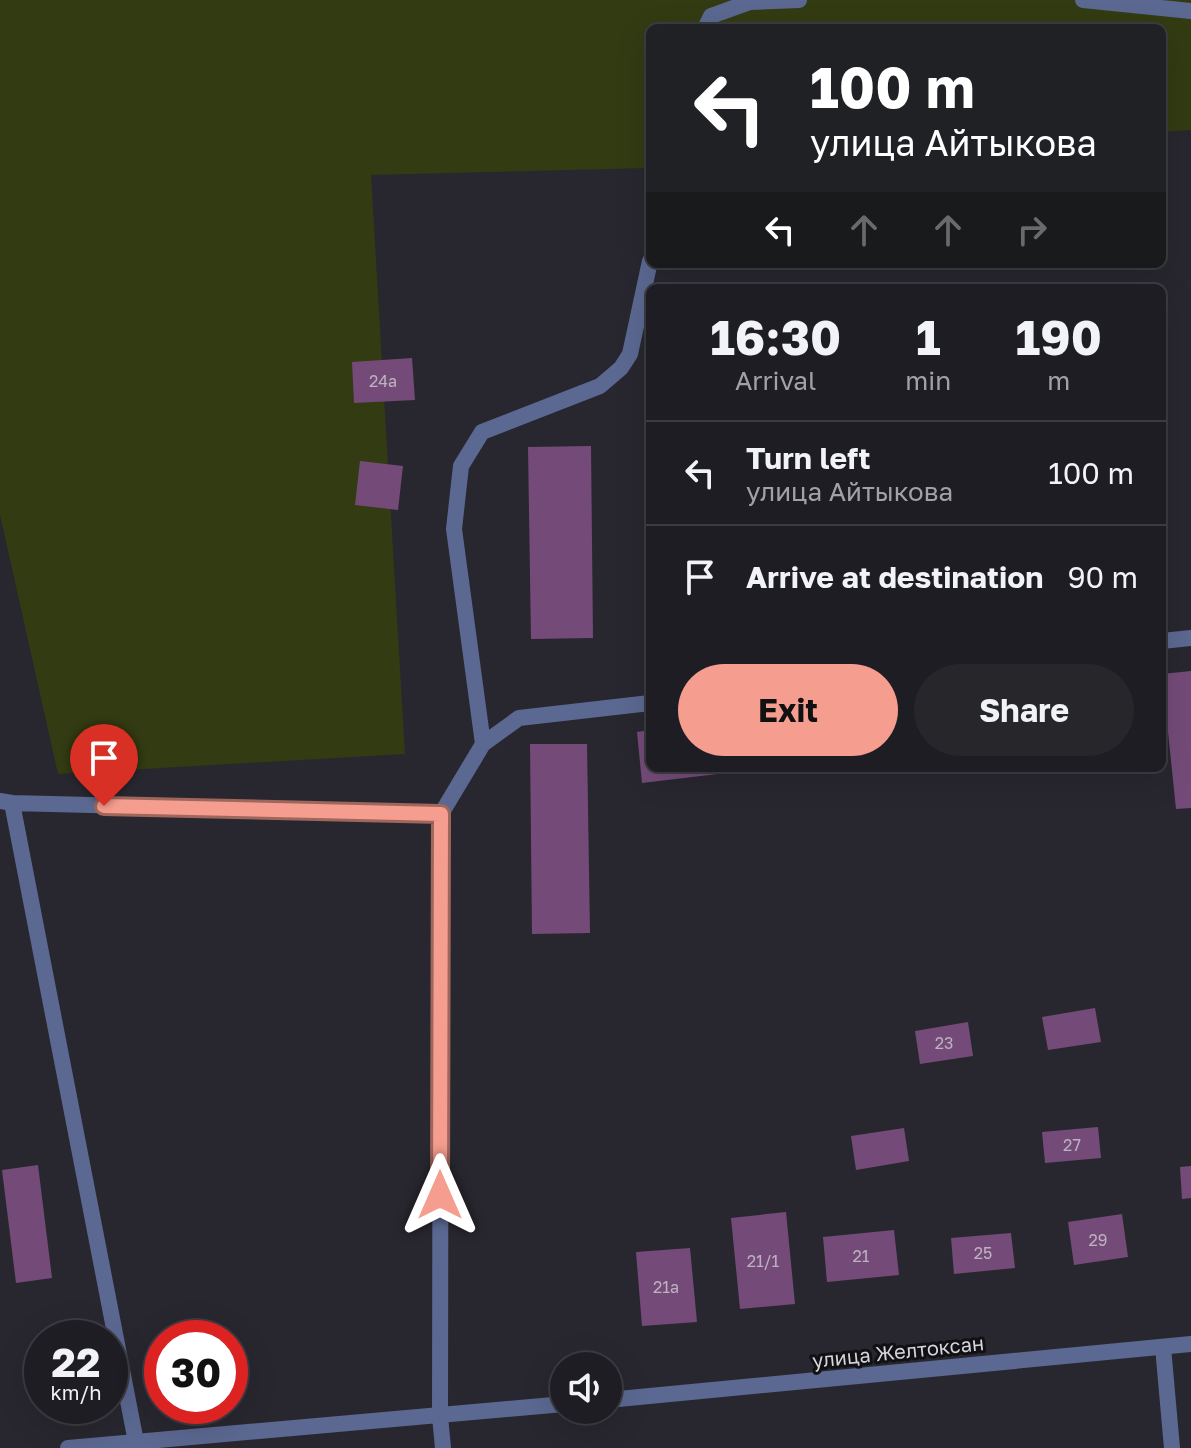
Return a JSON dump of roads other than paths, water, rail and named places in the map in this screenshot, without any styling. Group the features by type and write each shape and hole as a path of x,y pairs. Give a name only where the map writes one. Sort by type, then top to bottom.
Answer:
{"street":[{"path":"707,24 711,16 750,2 799,0"},
{"path":"1083,0 1191,11"},
{"path":"483,744 454,529 461,466 482,432 600,386 621,368 630,354 648,268"},
{"path":"1166,641 1191,638"},
{"path":"443,1448 440,1416 441,814 483,744 519,718 646,703"},
{"path":"136,1442 6,802 441,814"},
{"name":"улица Желтоксан","path":"622,1399 1191,1344"},
{"path":"1163,1347 1172,1448"},
{"path":"68,1448 550,1405"}]}
